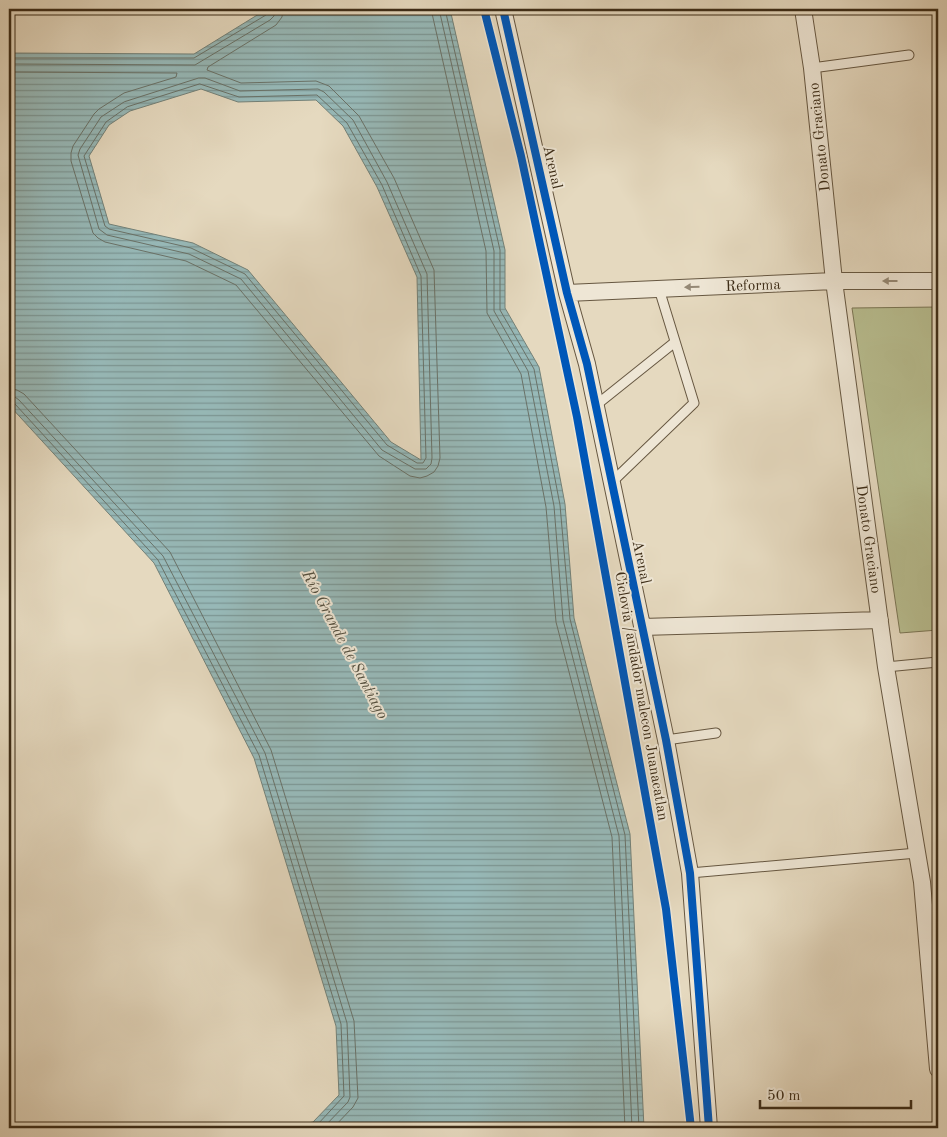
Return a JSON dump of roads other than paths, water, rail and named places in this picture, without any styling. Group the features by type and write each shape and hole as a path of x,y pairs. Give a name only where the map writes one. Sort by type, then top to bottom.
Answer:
{"street":[{"name":"Arenal","path":"503,9 567,293 587,364 666,740 690,873 709,1128"},
{"name":"Donato Graciano","path":"802,9 812,68 834,281 886,667 922,882 938,1069"},
{"name":"Reforma","path":"567,293 834,281 938,281"},
{"path":"642,627 880,620"}],"lane":[{"path":"812,68 909,55"},
{"path":"612,482 694,403 659,289"},
{"path":"595,406 675,342"},
{"path":"886,667 938,662"},
{"path":"666,740 716,733"},
{"path":"690,873 917,853"}],"water":[{"name":"Río Grande de Santiago","path":"267,9 450,9 505,250 505,308 539,367 565,504 574,618 630,834 644,1128 279,1128 313,1122 339,1095 336,1026 254,758 154,563 9,405 9,53 194,54","holes":["201,89 238,102 316,100 343,126 377,187 417,277 421,460 391,442 248,270 193,243 109,224 89,156 109,125 130,111"]}]}
